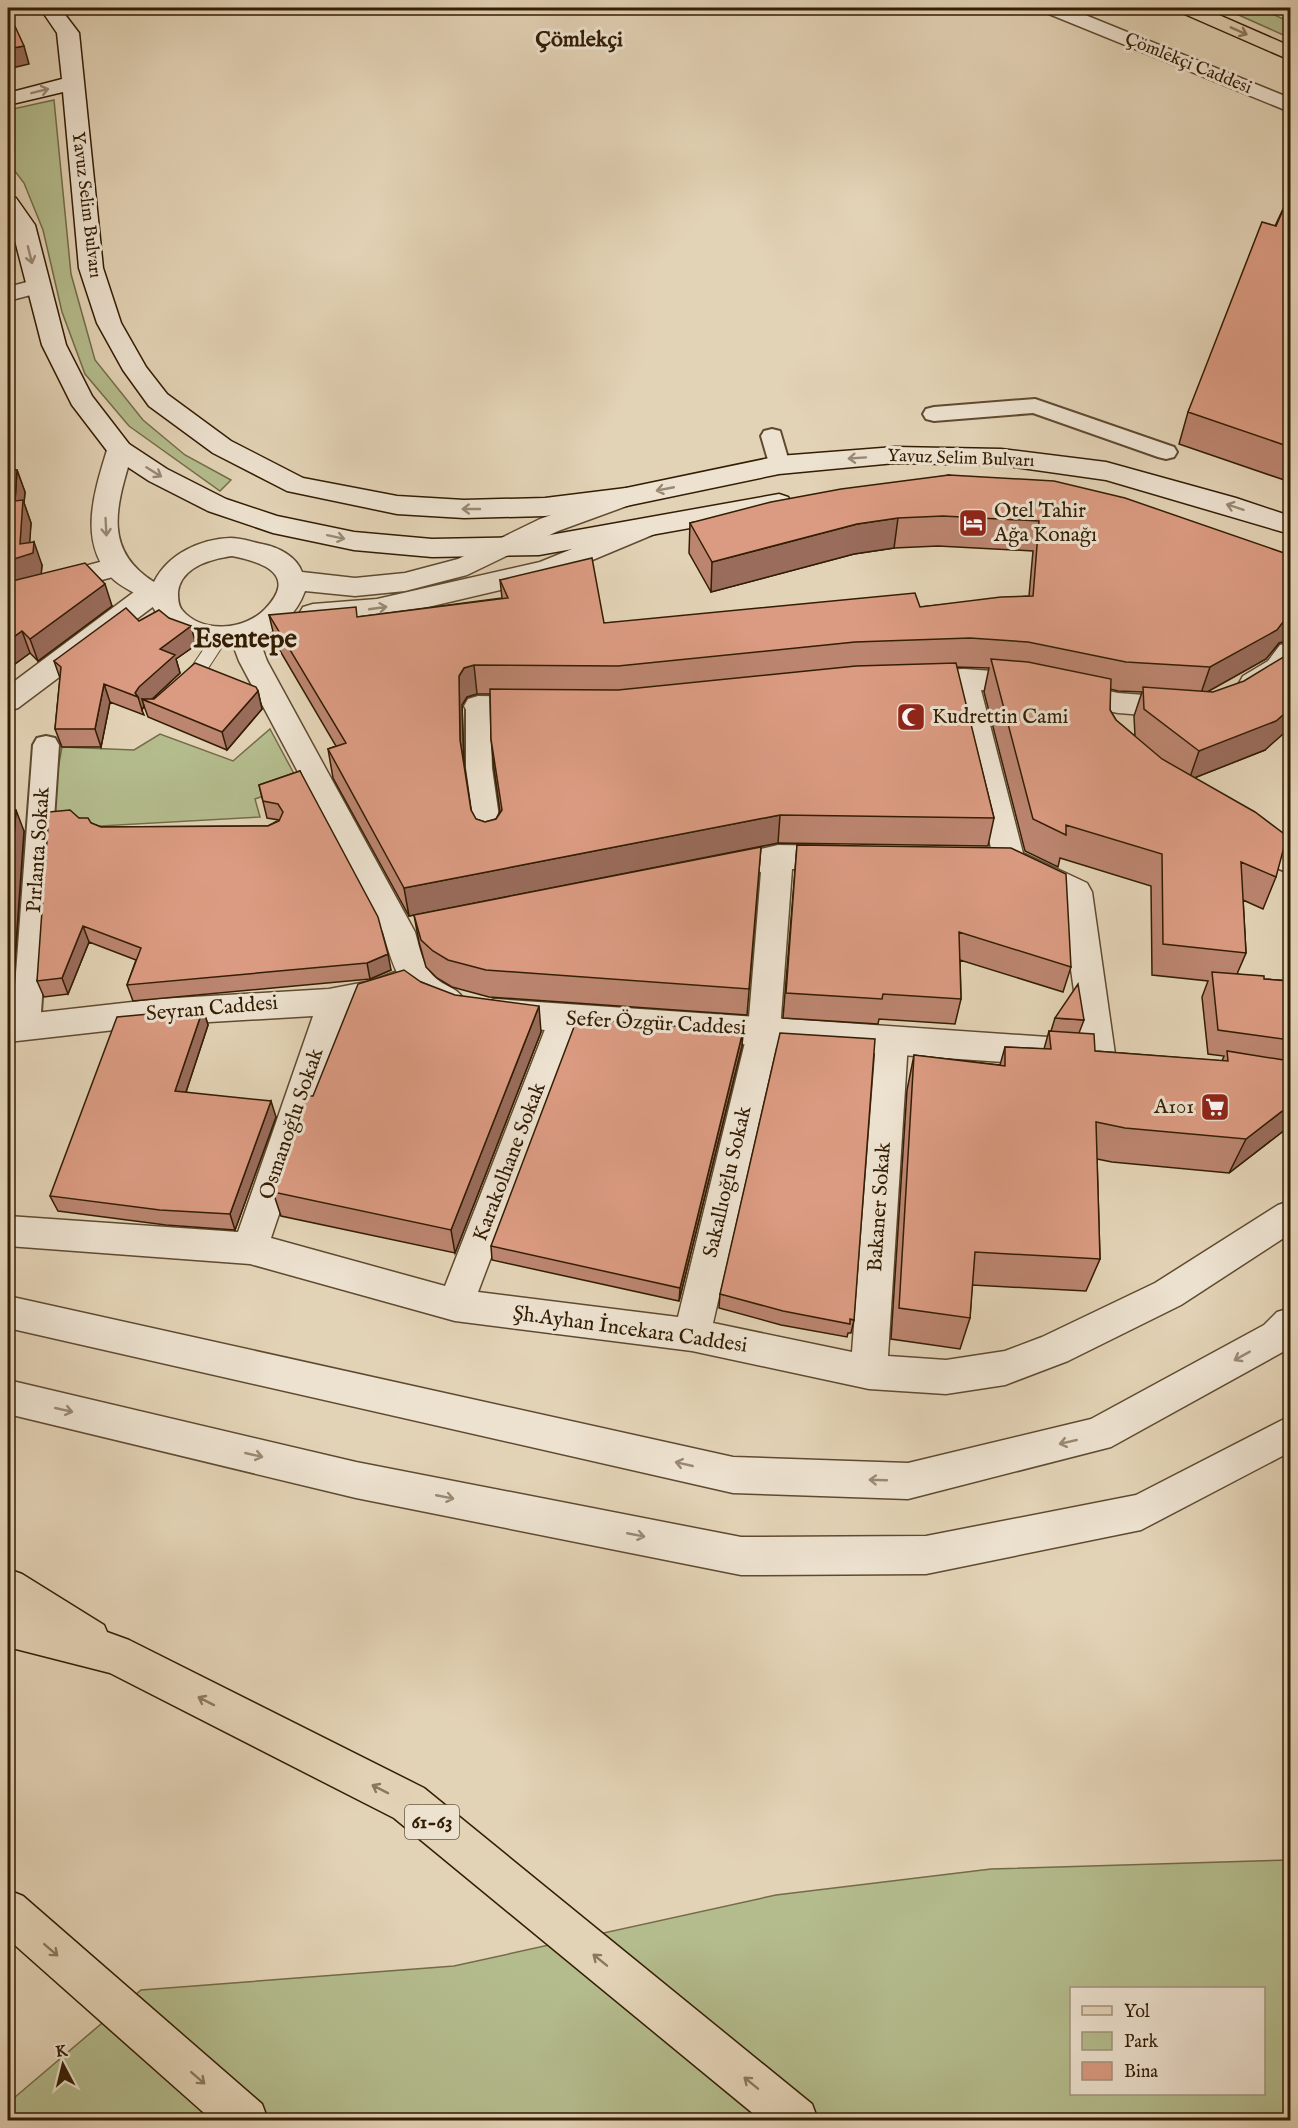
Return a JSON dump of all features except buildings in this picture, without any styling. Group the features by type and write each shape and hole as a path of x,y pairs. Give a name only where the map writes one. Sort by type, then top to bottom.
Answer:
{"main road":[{"path":"1187,8 1290,54"},
{"name":"61-63","path":"8,1588 115,1654 409,1803 796,2121"},
{"name":"61-63","path":"8,1628 115,1654"},
{"path":"8,1911 246,2121"}],"street":[{"path":"50,8 68,33"},
{"name":"Yavuz Selim Bulvarı","path":"61,8 68,33 71,83 91,268 109,323 135,370 158,400 222,447 296,485 397,504 464,509 545,507 626,497 779,465 895,455 1000,457 1106,471 1227,504 1290,525"},
{"name":"Çömlekçi Caddesi","path":"1051,8 1290,106"},
{"path":"8,99 71,83"},
{"name":"Yavuz Selim Bulvarı","path":"8,202 23,225 54,345 75,388 102,430 120,450 158,475 217,505 273,525 354,541 432,548 539,546 801,499"},
{"path":"8,294 38,286"},
{"path":"934,414 1035,406 1166,452"},
{"path":"772,436 779,465"},
{"path":"120,450 105,506 107,546 118,567 157,596 168,615 181,626 200,634 232,635 253,662 410,930 412,976"},
{"name":"Yavuz Selim Bulvarı","path":"293,580 355,587 405,582 467,566 549,525 626,497"},
{"name":"Yavuz Selim Bulvarı","path":"232,635 265,625 278,616 377,609 434,598 547,570 648,527"},
{"path":"8,701 157,596 174,570 190,558 221,549 253,549 272,555 285,565 293,580 292,594 278,616"},
{"path":"8,596 118,567"},
{"path":"885,681 964,679 1021,683 1118,703 1203,708 1223,700 1278,668 1290,652"},
{"path":"964,679 1009,860"},
{"path":"1118,703 1118,733"},
{"path":"489,838 478,768 478,706 561,707"},
{"name":"Pırlanta Sokak","path":"17,1028 46,745"},
{"path":"1226,818 1255,834 1290,861"},
{"path":"686,875 778,857 870,858"},
{"name":"Sakallıoğlu Sokak","path":"692,1335 764,1030 778,857"},
{"path":"974,860 1009,860 1076,892 1099,1054"},
{"name":"Seyran Caddesi","path":"17,1028 207,1008 335,1000 375,995 412,976"},
{"name":"Sefer Özgür Caddesi","path":"412,976 432,994 482,1011 565,1019 764,1030 892,1042 1099,1054 1133,1059"},
{"name":"Osmanoğlu Sokak","path":"250,1248 335,1000"},
{"name":"Karakolhane Sokak","path":"455,1305 565,1019"},
{"name":"Bakaner Sokak","path":"869,1372 892,1042"},
{"name":"Şh.Ayhan İncekara Caddesi","path":"8,1231 250,1248 455,1305 692,1335 869,1372 946,1377 1005,1368 1035,1357 1168,1294 1290,1216"},
{"path":"8,1312 733,1475 909,1480 1098,1436 1277,1337 1290,1324"},
{"path":"8,1397 356,1480 741,1556 926,1555 1141,1512 1290,1433"}],"lane":[{"path":"168,697 232,635"}],"green space":[{"path":"1223,8 1259,8 1290,22 1290,38"},
{"path":"54,100 71,274 95,360 143,420 185,455 231,480 220,491 129,426 85,374 62,312 43,230 24,183 8,162 8,110"},
{"path":"270,729 299,783 255,799 260,817 47,829 62,747 134,750 160,734 233,761"},
{"path":"1290,1860 1290,2120 8,2120 8,2103 141,1990 454,1966 776,1895 991,1869"}],"place":[{"name":"Otel Tahir Ağa Konağı","path":"973,523"},
{"name":"Kudrettin Cami","path":"911,717"},
{"name":"A101","path":"1215,1107"}],"district":[{"name":"Çömlekçi","path":"579,40"},
{"name":"Esentepe","path":"245,640"}]}
